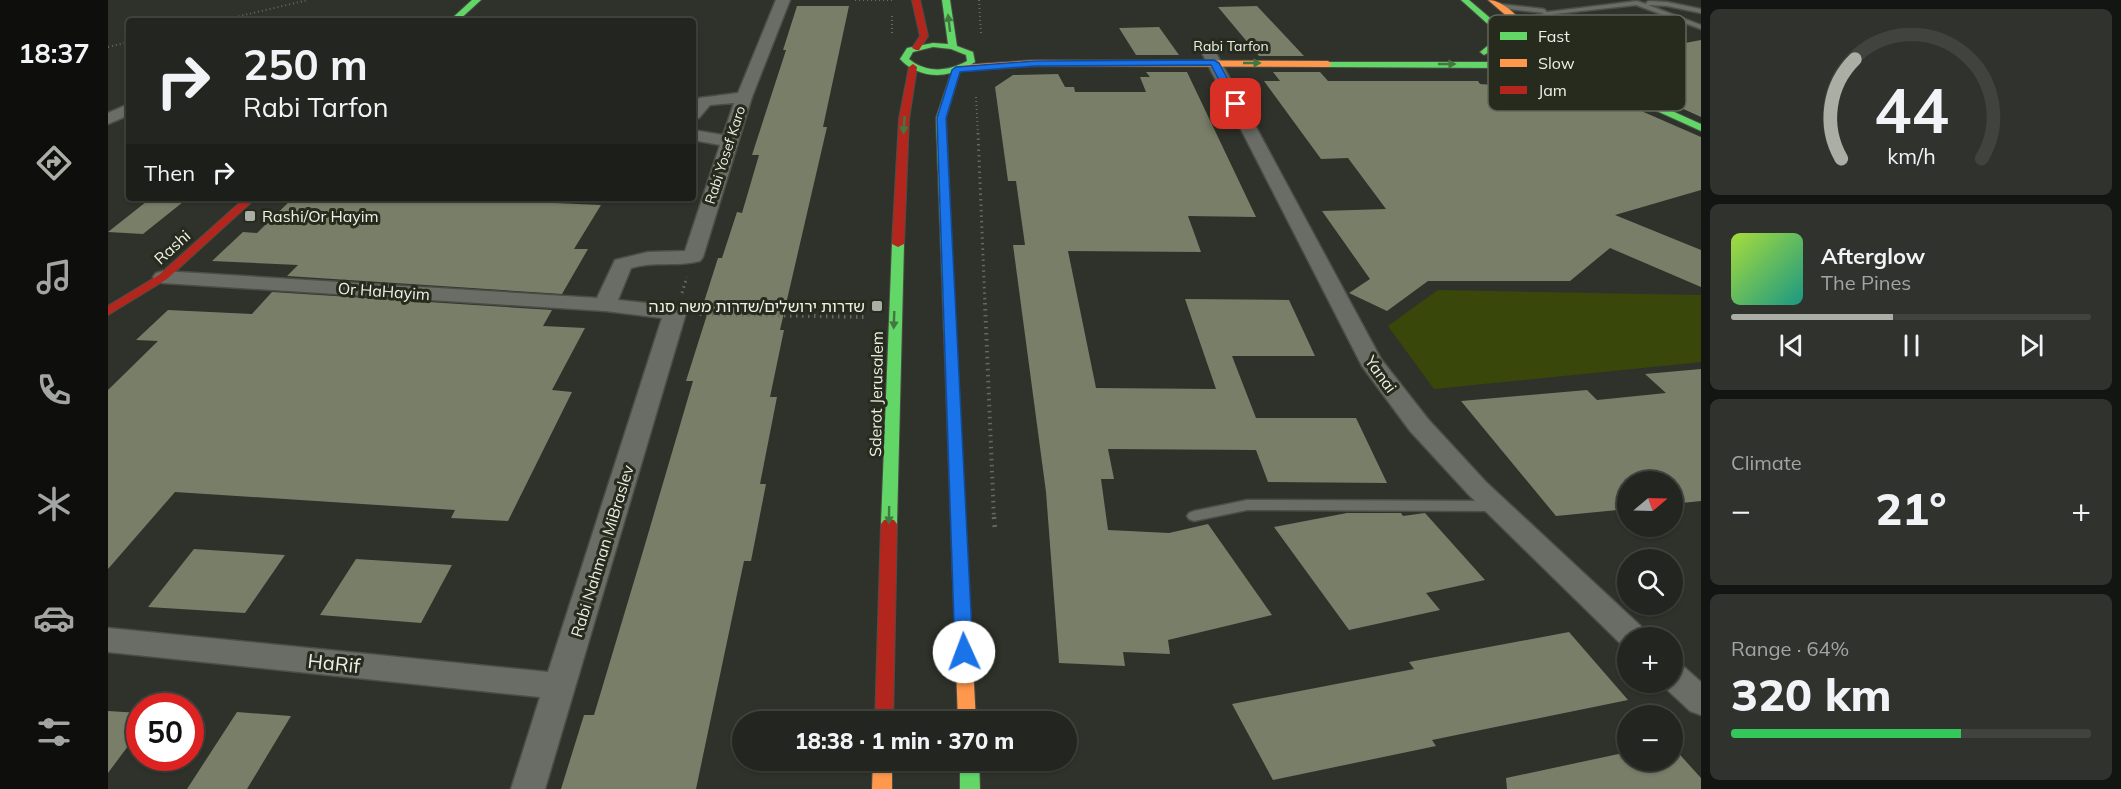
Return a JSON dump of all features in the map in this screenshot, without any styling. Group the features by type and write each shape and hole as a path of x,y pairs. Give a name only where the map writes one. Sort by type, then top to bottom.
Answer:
{"main road":[{"path":"456,18 477,0"},
{"path":"916,0 924,36 916,48"},
{"path":"946,0 956,47"},
{"path":"1465,0 1488,21"},
{"path":"1496,3 1510,15"},
{"path":"916,48 933,45 980,49"},
{"path":"956,47 970,54 972,58 971,62 960,69 941,118 967,711"},
{"name":"Sderot Jerusalem","path":"884,711 894,318 904,119 913,67 904,59 906,53 916,48"},
{"path":"1488,48 1484,52 1488,56"},
{"name":"Rabi Tarfon","path":"1012,50 1488,65"},
{"name":"Rabi Tarfon","path":"913,67 938,72 1035,63 1484,52"},
{"path":"1659,111 1701,128"},
{"name":"Rashi","path":"108,311 163,277 249,201"},
{"path":"882,789 883,771"},
{"path":"969,771 970,789"}],"street":[{"name":"Rabi Yosef Karo","path":"693,257 744,97 783,0"},
{"name":"Yanai","path":"1211,57 1370,361 1419,424 1496,506 1622,627"},
{"path":"696,110 705,102 744,97"},
{"path":"108,119 126,110"},
{"path":"696,136 730,141"},
{"path":"605,305 622,264 651,257 693,257"},
{"name":"Or HaHayim","path":"163,277 605,305 675,313"},
{"name":"Rabi Nahman MiBraslev","path":"528,789 675,313"},
{"name":"HaRif","path":"108,640 560,686"},
{"path":"1683,685 1701,702"}],"lane":[{"path":"1496,3 1554,12"},
{"path":"1637,3 1669,15"},
{"path":"1546,15 1554,12 1637,3 1667,4 1701,11"},
{"path":"1686,21 1701,27"},
{"path":"1194,516 1247,505 1496,506"}],"path":[{"path":"232,18 308,0"},
{"path":"855,0 916,0"},
{"path":"979,0 981,34"},
{"path":"108,47 126,43"},
{"path":"976,91 996,542"},
{"path":"693,257 675,313 894,318"}],"green space":[{"path":"1438,290 1701,295 1701,362 1434,389 1388,326"}],"building":[{"path":"797,6 849,6 823,127 827,127 780,330 784,330 770,397 777,397 760,484 766,484 751,561 744,561 696,789 561,789 584,715 594,715 693,381 686,381 711,302 704,302 718,258 722,258 737,212 742,213 759,155 752,155 786,50 783,50"},
{"path":"1257,6 1304,56 1259,56 1218,7"},
{"path":"1159,27 1179,55 1136,55 1119,28"},
{"path":"1701,40 1701,117 1686,110 1686,43"},
{"path":"1146,72 1187,72 1256,217 1188,216 1201,252 1068,251 1096,388 1216,389 1185,299 1289,300 1315,356 1232,356 1256,418 1356,418 1387,483 1268,482 1256,450 1108,449 1114,479 1101,479 1108,530 1169,533 1208,524 1272,615 1168,640 1170,654 1123,652 1125,666 1059,663 1046,492 1013,245 1025,245 1016,181 1008,181 995,87 1013,75 1058,74 1065,87 1074,87 1075,92 1146,92 1140,77 1150,77"},
{"path":"1273,72 1320,72 1328,81 1478,81 1480,84 1488,85 1488,111 1641,111 1701,137 1701,190 1615,215 1701,250 1701,287 1610,248 1570,281 1428,281 1387,311 1349,293 1370,279 1322,211 1386,209 1348,158 1321,159 1264,81 1280,81"},
{"path":"147,201 184,201 143,234 108,232"},
{"path":"290,201 508,201 601,205 574,249 588,249 562,294 287,276 298,265 212,261 243,232 257,233"},
{"path":"272,292 552,310 543,326 585,328 552,390 572,392 508,521 451,518 455,510 175,492 108,569 108,390 158,341 136,340 168,310 252,314"},
{"path":"1701,369 1701,501 1683,503 1683,471 1617,471 1617,510 1556,516 1461,401 1587,390 1597,400 1666,393 1645,374"},
{"path":"1347,513 1401,513 1403,516 1425,513 1485,580 1426,593 1440,610 1349,630 1274,527"},
{"path":"194,549 285,555 245,613 148,607"},
{"path":"356,559 452,565 421,623 320,615"},
{"path":"1569,632 1617,687 1617,693 1622,693 1628,700 1432,740 1436,746 1273,780 1232,704 1414,669 1409,662"},
{"path":"108,711 126,712 126,749 108,773"},
{"path":"237,712 291,716 247,789 187,789 199,771 204,771 204,763"},
{"path":"1617,754 1617,771 1683,771 1683,758 1701,778 1701,789 1507,789 1506,778"}],"traffic: fast":[{"path":"456,18 477,0"},
{"path":"946,0 953,47"},
{"path":"1465,0 1488,21"},
{"path":"933,45 953,47 970,54 971,62 954,70 927,72 904,59 910,50 933,45"},
{"path":"1484,52 1488,49"},
{"path":"1328,64 1488,65"},
{"path":"951,361 941,118 956,70"},
{"path":"1664,111 1701,128"},
{"path":"889,524 898,244"},
{"path":"969,771 970,789"}],"traffic: slow":[{"path":"1492,0 1510,15"},
{"path":"963,68 1036,63 1328,64"},
{"path":"951,361 967,711"},
{"path":"882,789 883,771"}],"traffic: jam":[{"path":"916,0 924,36 916,48"},
{"path":"898,244 904,119 913,67"},
{"path":"108,311 163,277 248,201"},
{"path":"884,711 889,524"}],"place":[{"name":"Rashi/Or Hayim","path":"250,216"},
{"name":"שדרות ירושלים/שדרות משה סנה","path":"877,306"}],"route":[{"path":"964,652 941,118 956,70 1035,63 1214,63 1236,104"}]}
